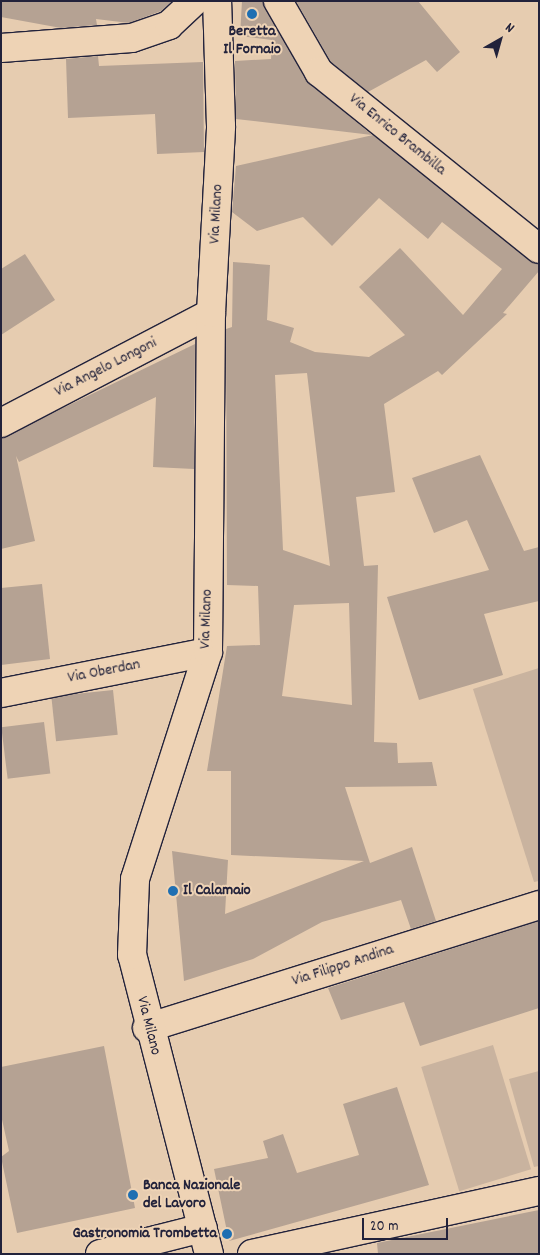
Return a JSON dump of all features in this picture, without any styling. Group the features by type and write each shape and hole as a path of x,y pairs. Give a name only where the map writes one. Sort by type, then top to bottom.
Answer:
{"street":[{"path":"1,48 132,38 169,25 195,1"},
{"name":"Via Enrico Brambilla","path":"278,1 319,72 539,249"},
{"name":"Via Milano","path":"206,1241 147,1028 132,955 135,879 208,652 211,314 221,126 214,8"},
{"name":"Via Angelo Longoni","path":"1,423 211,314"},
{"name":"Via Oberdan","path":"1,693 208,652"},
{"name":"Via Filippo Andina","path":"147,1028 539,905"},
{"path":"252,1254 539,1191"},
{"path":"100,1254 206,1241"}],"shaded area":[{"path":"539,668 539,881 534,882 473,689"},
{"path":"493,1045 531,1169 459,1191 421,1067"},
{"path":"539,1071 539,1166 534,1167 509,1079"}],"building":[{"path":"1,1 172,1 161,11 129,23 96,19 97,25 61,28 1,17"},
{"path":"242,1 262,1 306,80 372,135 236,119 235,61 271,59 272,40 240,36"},
{"path":"296,1 418,1 460,52 437,72 426,60 368,92 331,62"},
{"path":"98,56 99,66 203,62 204,152 157,154 155,114 68,118 66,59"},
{"path":"373,135 539,264 539,271 503,313 507,314 442,375 438,371 384,404 395,492 356,497 364,566 378,565 374,742 397,743 398,763 432,762 437,786 345,787 370,863 412,847 436,921 411,929 401,900 322,922 253,959 184,981 172,851 228,860 225,914 364,861 231,855 231,771 207,771 227,646 260,645 258,586 227,585 226,329 232,327 233,262 270,265 267,320 294,328 290,342 315,352 369,357 405,335 359,287 400,248 463,315 502,269 442,222 428,239 379,198 332,246 303,217 257,231 232,212 236,166","holes":["307,373 330,566 283,550 275,375","349,603 352,705 282,696 294,605"]},
{"path":"25,254 55,300 1,335 1,269"},
{"path":"195,344 194,469 153,467 156,397 19,462 16,456 35,541 1,549 1,438"},
{"path":"480,455 524,551 539,547 539,601 484,614 503,675 419,700 387,597 489,570 467,520 434,533 412,478"},
{"path":"42,584 50,659 1,665 1,588"},
{"path":"113,690 118,735 56,741 51,696"},
{"path":"44,722 50,774 8,779 1,727"},
{"path":"539,921 539,1008 420,1046 404,1002 341,1020 328,988"},
{"path":"104,1046 135,1208 17,1233 1,1157 9,1151 1,1115 1,1067"},
{"path":"397,1087 429,1185 229,1241 214,1169 268,1158 263,1141 283,1134 297,1173 359,1155 343,1104"},
{"path":"539,1210 539,1254 378,1254 377,1243"}],"place":[{"name":"Beretta Il Fornaio","path":"252,14"},
{"name":"Il Calamaio","path":"173,891"},
{"name":"Banca Nazionale del Lavoro","path":"133,1195"},
{"name":"Gastronomia Trombetta","path":"227,1234"}]}
